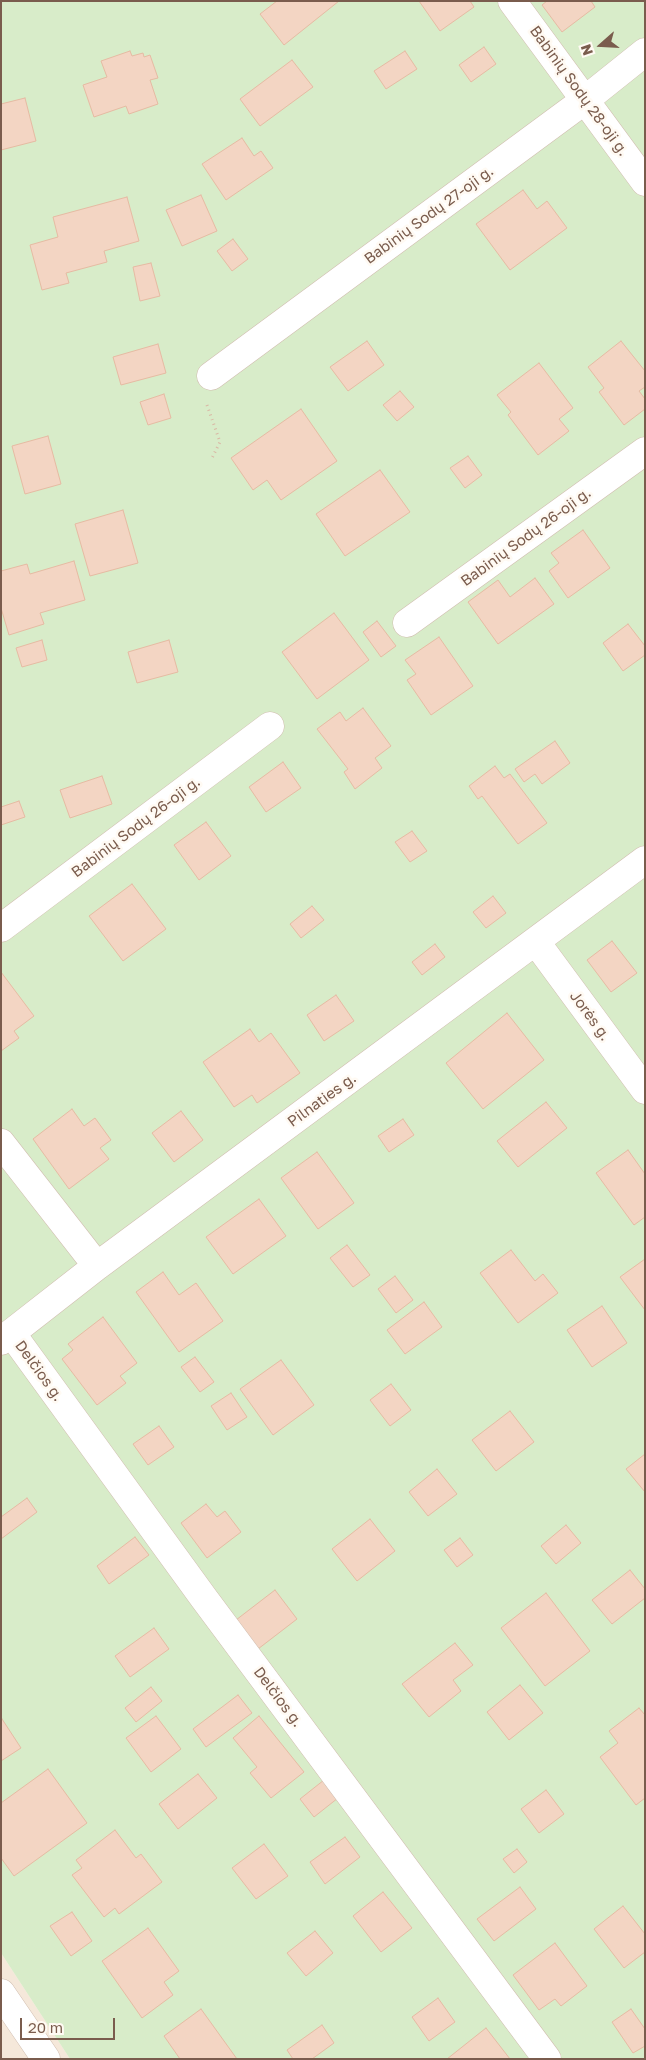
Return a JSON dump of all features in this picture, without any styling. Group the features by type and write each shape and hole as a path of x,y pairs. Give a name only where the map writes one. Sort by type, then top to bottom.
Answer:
{"street":[{"name":"Babinių Sodų 28-oji g.","path":"512,1 645,182"},
{"name":"Babinių Sodų 27-oji g.","path":"211,376 585,100 645,52"},
{"name":"Babinių Sodų 26-oji g.","path":"407,624 645,450"},
{"name":"Babinių Sodų 26-oji g.","path":"1,928 270,726"},
{"name":"Pilnaties g.","path":"7,1338 97,1266 645,860"},
{"name":"Jorės g.","path":"536,942 645,1090"},
{"path":"1,1143 97,1266"},
{"name":"Delčios g.","path":"7,1338 203,1597 547,2059"},
{"path":"1,1993 46,2059"}],"path":[{"path":"211,376 201,383 201,391 220,442 211,460"}],"shaded area":[{"path":"1,1953 70,2059 1,2059"}],"green space":[{"path":"1,1 645,1 645,2059 70,2059 1,1953"}],"building":[{"path":"277,1 339,1 284,45 260,14"},
{"path":"419,1 470,1 474,7 440,31"},
{"path":"547,1 591,1 595,7 562,32 542,5"},
{"path":"484,47 496,64 471,82 459,65"},
{"path":"130,51 132,56 143,53 144,57 150,55 158,78 150,80 158,104 129,114 126,106 94,117 83,85 107,77 101,61"},
{"path":"405,51 417,69 386,89 374,71"},
{"path":"292,60 313,87 260,126 240,99"},
{"path":"25,98 36,141 1,150 1,104"},
{"path":"242,138 254,156 261,151 273,168 226,200 202,164"},
{"path":"523,190 537,209 547,201 567,228 510,270 476,224"},
{"path":"201,195 217,231 182,246 166,210"},
{"path":"127,197 139,241 104,251 107,262 66,273 69,283 42,290 30,245 58,237 53,217"},
{"path":"233,239 248,259 232,271 217,251"},
{"path":"151,263 160,296 140,301 133,267"},
{"path":"367,341 384,365 348,391 330,367"},
{"path":"621,341 645,371 645,387 639,391 645,399 645,409 624,425 599,392 604,388 588,367"},
{"path":"158,344 166,373 121,385 113,357"},
{"path":"539,363 573,408 559,419 569,431 538,455 508,415 511,412 497,395"},
{"path":"400,391 414,407 397,421 383,405"},
{"path":"164,394 171,418 148,425 140,402"},
{"path":"301,409 337,461 281,500 267,480 253,490 231,458"},
{"path":"48,436 61,484 25,494 12,446"},
{"path":"468,456 482,475 465,488 450,468"},
{"path":"380,470 410,512 345,556 316,514"},
{"path":"123,510 138,563 90,576 75,524"},
{"path":"583,530 610,568 568,598 549,571 559,563 551,553"},
{"path":"74,561 85,600 40,613 44,624 9,635 1,608 1,571 27,564 30,574"},
{"path":"535,578 554,604 498,644 468,602 498,580 510,597"},
{"path":"334,613 369,660 317,699 282,652"},
{"path":"377,621 396,646 381,657 363,632"},
{"path":"628,624 645,646 645,655 623,671 603,643"},
{"path":"439,637 473,686 431,715 407,680 416,674 405,660"},
{"path":"42,640 47,660 22,667 16,648"},
{"path":"169,640 178,672 137,683 128,652"},
{"path":"363,708 391,746 375,758 382,768 355,789 344,772 348,769 317,729 340,712 346,721"},
{"path":"555,741 570,763 542,784 535,774 524,782 515,769"},
{"path":"283,762 301,788 266,812 249,787"},
{"path":"495,766 504,778 510,774 547,823 518,844 482,796 478,799 469,786"},
{"path":"102,776 112,804 70,818 60,790"},
{"path":"19,801 25,817 1,825 1,807"},
{"path":"206,822 231,856 199,880 174,845"},
{"path":"412,831 427,851 410,862 395,842"},
{"path":"132,884 166,929 123,961 89,916"},
{"path":"493,896 506,913 486,928 473,912"},
{"path":"312,906 324,920 301,938 290,924"},
{"path":"612,941 637,973 611,992 587,960"},
{"path":"435,944 445,957 422,975 412,962"},
{"path":"1,972 34,1016 14,1031 19,1038 1,1051"},
{"path":"336,995 354,1021 324,1041 307,1015"},
{"path":"507,1013 544,1060 483,1109 446,1063"},
{"path":"250,1029 259,1042 271,1033 300,1073 257,1103 252,1095 234,1107 203,1062"},
{"path":"546,1102 567,1128 518,1167 497,1141"},
{"path":"72,1109 84,1126 95,1118 111,1140 100,1148 109,1159 69,1189 33,1139"},
{"path":"181,1111 203,1140 174,1162 152,1133"},
{"path":"403,1119 414,1135 389,1152 378,1136"},
{"path":"628,1150 645,1174 645,1217 634,1225 596,1173"},
{"path":"317,1152 354,1203 318,1229 281,1178"},
{"path":"259,1199 286,1236 233,1274 206,1237"},
{"path":"347,1245 370,1275 353,1287 330,1258"},
{"path":"511,1250 535,1281 543,1274 558,1293 518,1323 480,1273"},
{"path":"645,1259 645,1310 620,1277"},
{"path":"163,1272 179,1295 196,1283 223,1321 179,1352 136,1292"},
{"path":"395,1276 413,1300 396,1313 378,1289"},
{"path":"424,1302 442,1327 405,1354 387,1330"},
{"path":"602,1306 627,1343 592,1367 567,1330"},
{"path":"103,1317 137,1363 120,1376 126,1383 97,1405 62,1359 73,1350 68,1344"},
{"path":"195,1357 214,1382 200,1392 181,1367"},
{"path":"281,1360 314,1405 273,1435 240,1389"},
{"path":"391,1384 411,1410 390,1426 370,1400"},
{"path":"231,1393 247,1417 227,1430 211,1406"},
{"path":"510,1411 534,1442 496,1471 472,1440"},
{"path":"159,1426 174,1447 148,1465 133,1444"},
{"path":"645,1454 645,1492 626,1469"},
{"path":"437,1469 457,1494 428,1516 409,1492"},
{"path":"27,1498 37,1512 1,1539 1,1517"},
{"path":"206,1504 217,1517 225,1511 241,1532 207,1558 181,1523"},
{"path":"370,1519 395,1551 357,1581 332,1549"},
{"path":"566,1525 581,1543 556,1564 541,1546"},
{"path":"135,1537 149,1555 109,1584 97,1566"},
{"path":"460,1538 473,1555 457,1567 444,1550"},
{"path":"630,1570 645,1589 645,1598 612,1624 592,1600"},
{"path":"275,1590 297,1619 258,1649 236,1620"},
{"path":"546,1593 590,1651 545,1686 501,1628"},
{"path":"154,1628 169,1649 130,1677 115,1656"},
{"path":"455,1643 473,1665 453,1680 461,1691 429,1717 402,1684"},
{"path":"520,1685 543,1713 509,1740 487,1712"},
{"path":"151,1687 162,1701 136,1722 125,1708"},
{"path":"238,1695 252,1713 206,1747 193,1729"},
{"path":"639,1708 645,1715 645,1798 636,1805 600,1757 618,1743 609,1731"},
{"path":"156,1716 181,1749 151,1772 126,1738"},
{"path":"259,1716 304,1772 271,1798 250,1773 257,1767 233,1738"},
{"path":"1,1720 21,1748 1,1761"},
{"path":"48,1769 87,1823 14,1876 1,1858 1,1803"},
{"path":"198,1774 217,1798 178,1829 159,1804"},
{"path":"324,1780 338,1798 314,1817 300,1799"},
{"path":"546,1790 564,1814 539,1833 521,1809"},
{"path":"115,1830 136,1858 141,1854 162,1882 119,1914 115,1908 104,1917 72,1875 82,1868 76,1860"},
{"path":"345,1837 360,1857 325,1884 310,1862"},
{"path":"264,1844 288,1876 256,1899 232,1868"},
{"path":"517,1849 527,1862 514,1873 503,1859"},
{"path":"520,1887 536,1909 494,1941 477,1919"},
{"path":"383,1892 412,1928 381,1952 353,1916"},
{"path":"623,1906 645,1934 645,1952 624,1968 594,1929"},
{"path":"72,1912 92,1941 71,1956 50,1926"},
{"path":"148,1928 179,1971 164,1982 173,1995 142,2018 102,1961"},
{"path":"315,1931 333,1953 306,1976 287,1953"},
{"path":"555,1943 587,1986 561,2006 555,1999 539,2010 513,1975"},
{"path":"438,1998 455,2022 429,2041 412,2017"},
{"path":"201,2009 237,2059 180,2059 164,2036"},
{"path":"631,2009 645,2029 645,2046 633,2053 612,2022"},
{"path":"322,2025 334,2043 312,2059 293,2059 287,2050"},
{"path":"486,2028 510,2059 447,2059"}]}
